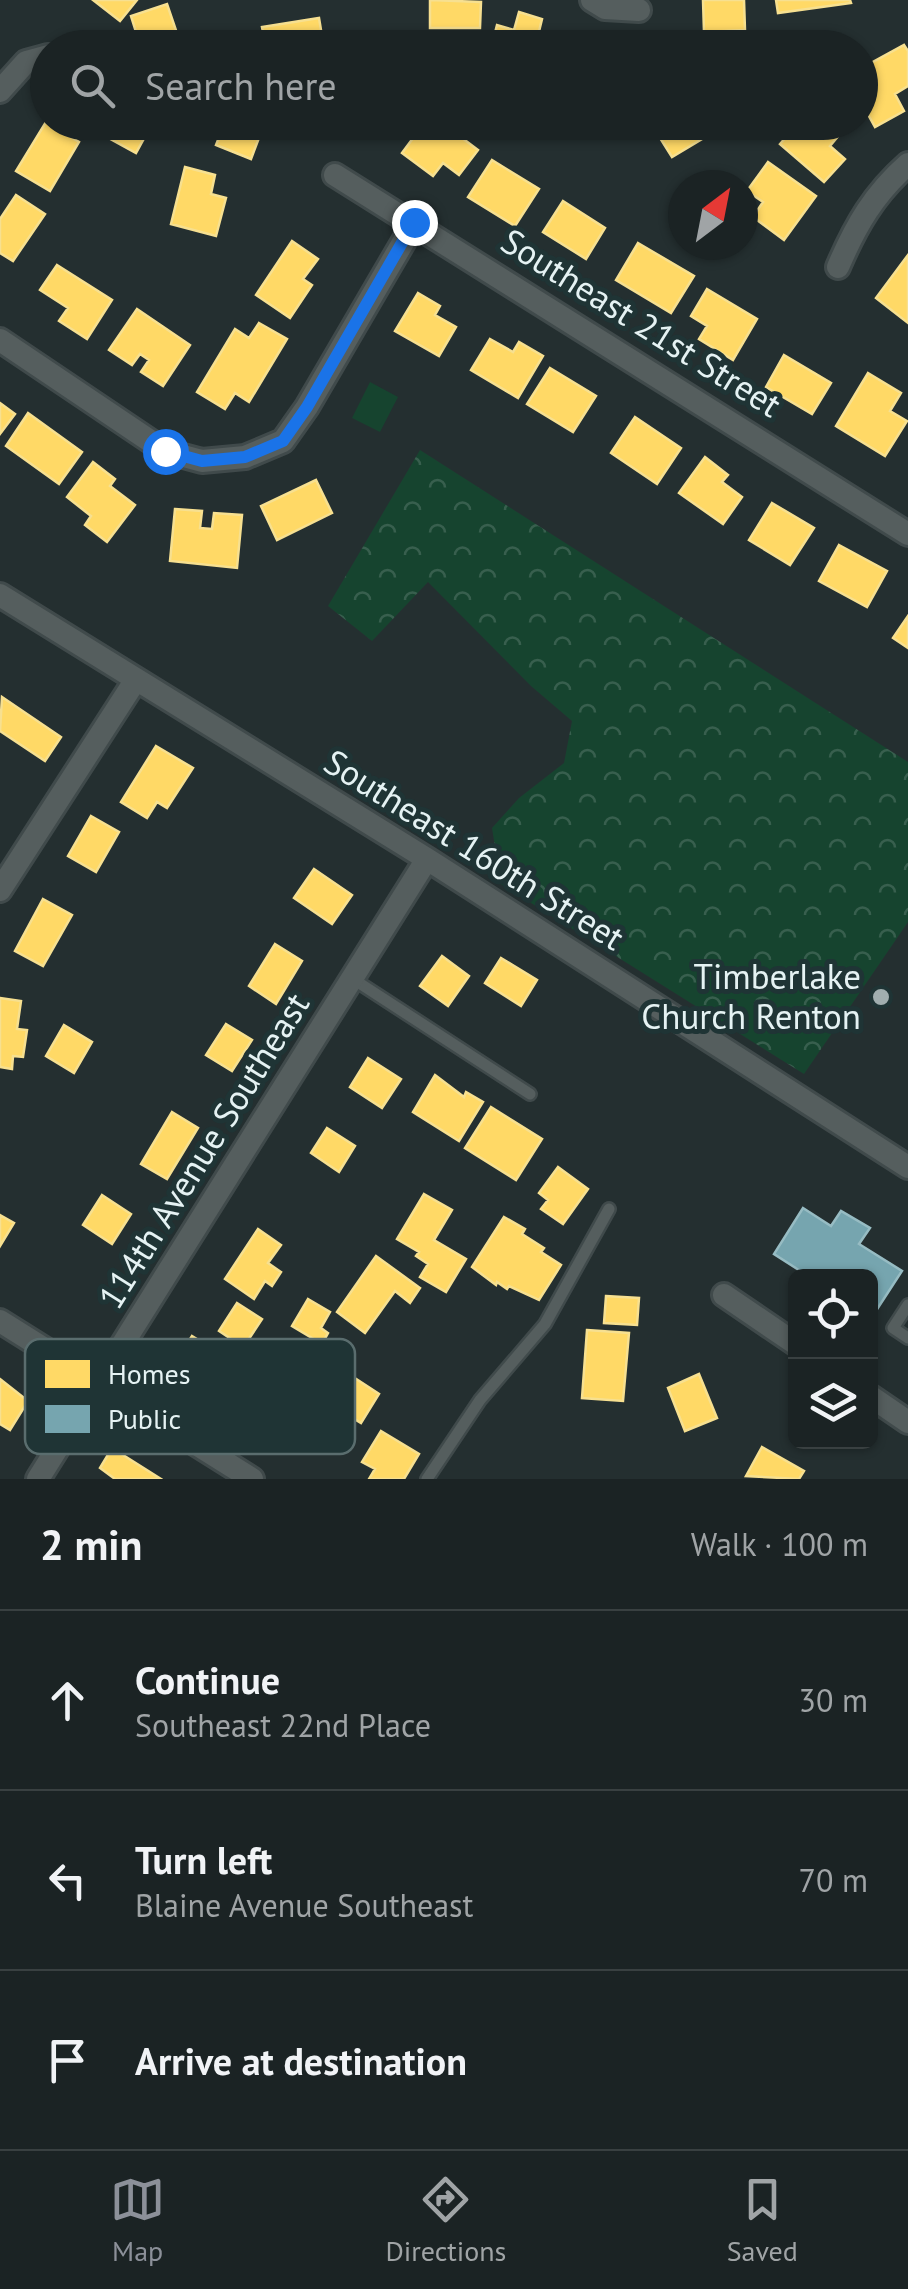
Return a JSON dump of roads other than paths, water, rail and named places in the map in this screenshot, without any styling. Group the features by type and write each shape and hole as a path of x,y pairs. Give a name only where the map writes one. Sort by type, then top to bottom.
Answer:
{"street":[{"path":"592,0 605,8 639,10"},
{"path":"0,91 30,61"},
{"path":"838,267 857,222 880,189 908,164"},
{"name":"Southeast 21st Street","path":"335,175 908,534"},
{"path":"0,340 165,451 202,461 245,457 283,441 414,222"},
{"name":"Southeast 160th Street","path":"0,596 427,860 908,1167"},
{"path":"0,890 135,681"},
{"name":"114th Avenue Southeast","path":"128,1339 427,860"},
{"path":"724,1294 788,1338"},
{"path":"0,1321 30,1339"},
{"path":"878,1401 908,1422"},
{"name":"114th Avenue Southeast","path":"38,1479 54,1454"},
{"path":"213,1454 252,1479"}],"lane":[{"path":"353,979 530,1094"},
{"path":"427,1479 480,1400 545,1324 609,1210"},
{"path":"908,1305 893,1328 908,1338"}],"place":[{"name":"Timberlake Church Renton","path":"881,997"}]}
